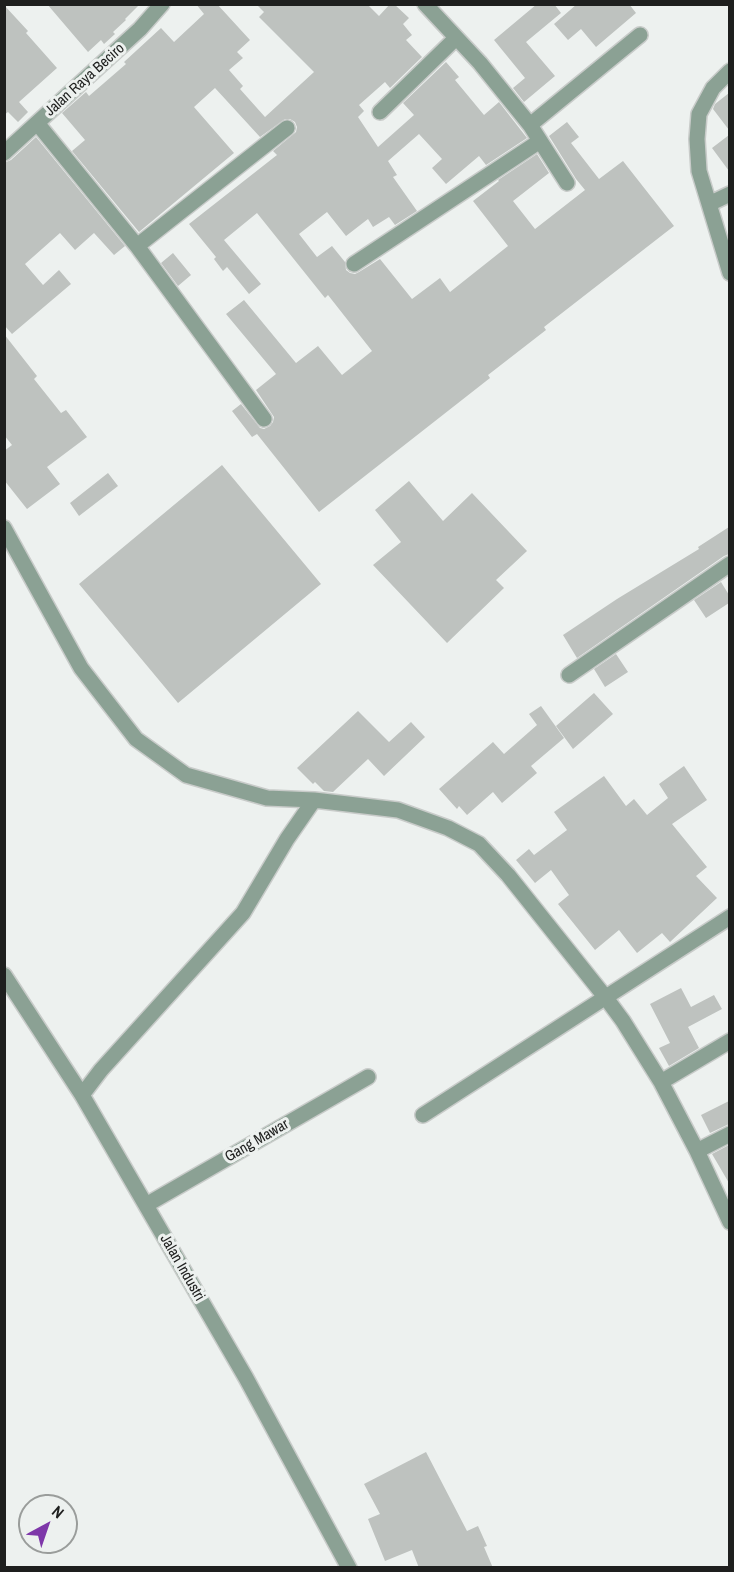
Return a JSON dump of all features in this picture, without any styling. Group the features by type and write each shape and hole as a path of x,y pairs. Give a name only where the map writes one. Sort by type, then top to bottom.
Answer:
{"street":[{"name":"Jalan Raya Beciro","path":"4,153 140,29 162,4"},
{"path":"424,4 480,63 531,125 567,183"},
{"path":"531,125 640,35"},
{"path":"380,112 456,38"},
{"path":"729,71 713,88 699,114 697,139 699,171 729,273"},
{"path":"37,123 137,246 264,419"},
{"path":"137,246 287,128"},
{"path":"354,264 540,141"},
{"path":"709,204 729,194"},
{"path":"4,528 81,668 136,739 186,775 267,798 314,800 398,810 448,828 478,844 508,875 623,1021 661,1082 697,1151 729,1222"},
{"path":"568,675 729,564"},
{"path":"82,1095 243,913 287,839 314,800"},
{"path":"423,1115 729,918"},
{"name":"Jalan Industri","path":"4,975 82,1095 146,1205 246,1378 349,1568"},
{"path":"661,1082 729,1041"},
{"name":"Gang Mawar","path":"146,1205 368,1077"},
{"path":"697,1151 729,1134"}],"building":[{"path":"47,4 140,4 113,32 115,34 104,44 101,40 88,52"},
{"path":"196,4 217,4 250,40 237,52 243,58 229,70 243,86 240,89 265,117 314,72 259,17 264,12 256,4 367,4 379,16 390,4 394,4 409,18 403,24 412,35 406,40 422,57 390,88 385,82 359,105 364,111 358,117 378,147 414,115 403,103 446,62 459,77 455,80 484,115 499,102 527,138 486,165 479,156 446,184 432,168 442,159 419,134 388,161 397,175 393,177 417,211 395,225 389,217 373,227 368,219 346,236 327,212 299,234 317,257 332,246 345,262 346,270 350,273 355,274 380,259 412,299 440,278 450,292 508,246 473,201 498,180 537,154 549,173 513,201 535,229 585,190 549,136 567,122 579,137 571,143 599,179 623,161 674,226 544,327 546,330 488,375 490,378 319,512 257,434 252,437 232,411 241,404 260,428 270,426 274,417 256,390 276,374 226,314 244,300 296,363 318,346 342,375 372,351 328,295 325,298 257,213 224,240 261,284 249,294 227,267 223,271 214,259 216,257 189,224 277,155 273,151 296,132 295,122 285,119 260,137 215,88 194,107 234,153 139,232 72,151 85,140 62,113 86,92 89,96 126,64 124,62 161,28 174,42 204,14"},
{"path":"537,4 554,4 561,13 526,42 555,76 524,102 513,88 525,78 494,40"},
{"path":"577,4 629,4 636,13 596,47 581,29 568,40 554,24"},
{"path":"4,5 57,68 19,102 28,112 18,122 8,112 4,115"},
{"path":"729,93 729,130 713,109 715,104"},
{"path":"729,135 729,171 712,148"},
{"path":"36,137 125,246 114,255 94,233 75,250 60,233 25,264 43,285 59,270 71,284 12,334 4,325 4,163 11,160"},
{"path":"173,253 191,275 178,286 161,263"},
{"path":"4,334 37,376 34,379 61,413 66,410 87,437 47,467 60,484 27,509 4,480 4,451 12,445 4,435"},
{"path":"222,465 321,584 178,703 79,584"},
{"path":"108,473 118,486 79,516 70,503"},
{"path":"409,481 443,521 472,493 527,551 496,580 504,588 447,643 373,565 401,542 375,510"},
{"path":"729,527 729,554 577,658 563,635 699,549 698,547"},
{"path":"721,582 729,595 729,603 706,618 694,600"},
{"path":"616,654 628,672 605,687 594,669"},
{"path":"594,693 613,714 573,749 556,726"},
{"path":"541,706 564,738 531,766 537,773 502,803 493,792 467,815 459,806 457,809 439,789 493,742 504,754 537,725 529,714"},
{"path":"358,711 389,742 411,722 425,737 384,776 368,759 333,792 324,791 315,782 313,784 297,768"},
{"path":"684,766 707,800 672,824 707,867 696,876 717,898 670,942 662,933 637,953 619,930 595,950 558,904 569,895 551,870 535,883 516,860 529,849 534,855 567,830 554,812 604,776 626,806 634,799 647,815 668,798 659,784"},
{"path":"681,988 691,1007 714,995 722,1009 688,1027 699,1048 669,1066 659,1048 670,1043 650,1004"},
{"path":"729,1101 729,1124 710,1133 701,1115"},
{"path":"729,1145 729,1183 712,1154"},
{"path":"426,1452 467,1531 478,1526 493,1568 419,1568 412,1550 385,1561 368,1519 380,1514 364,1484"}]}
